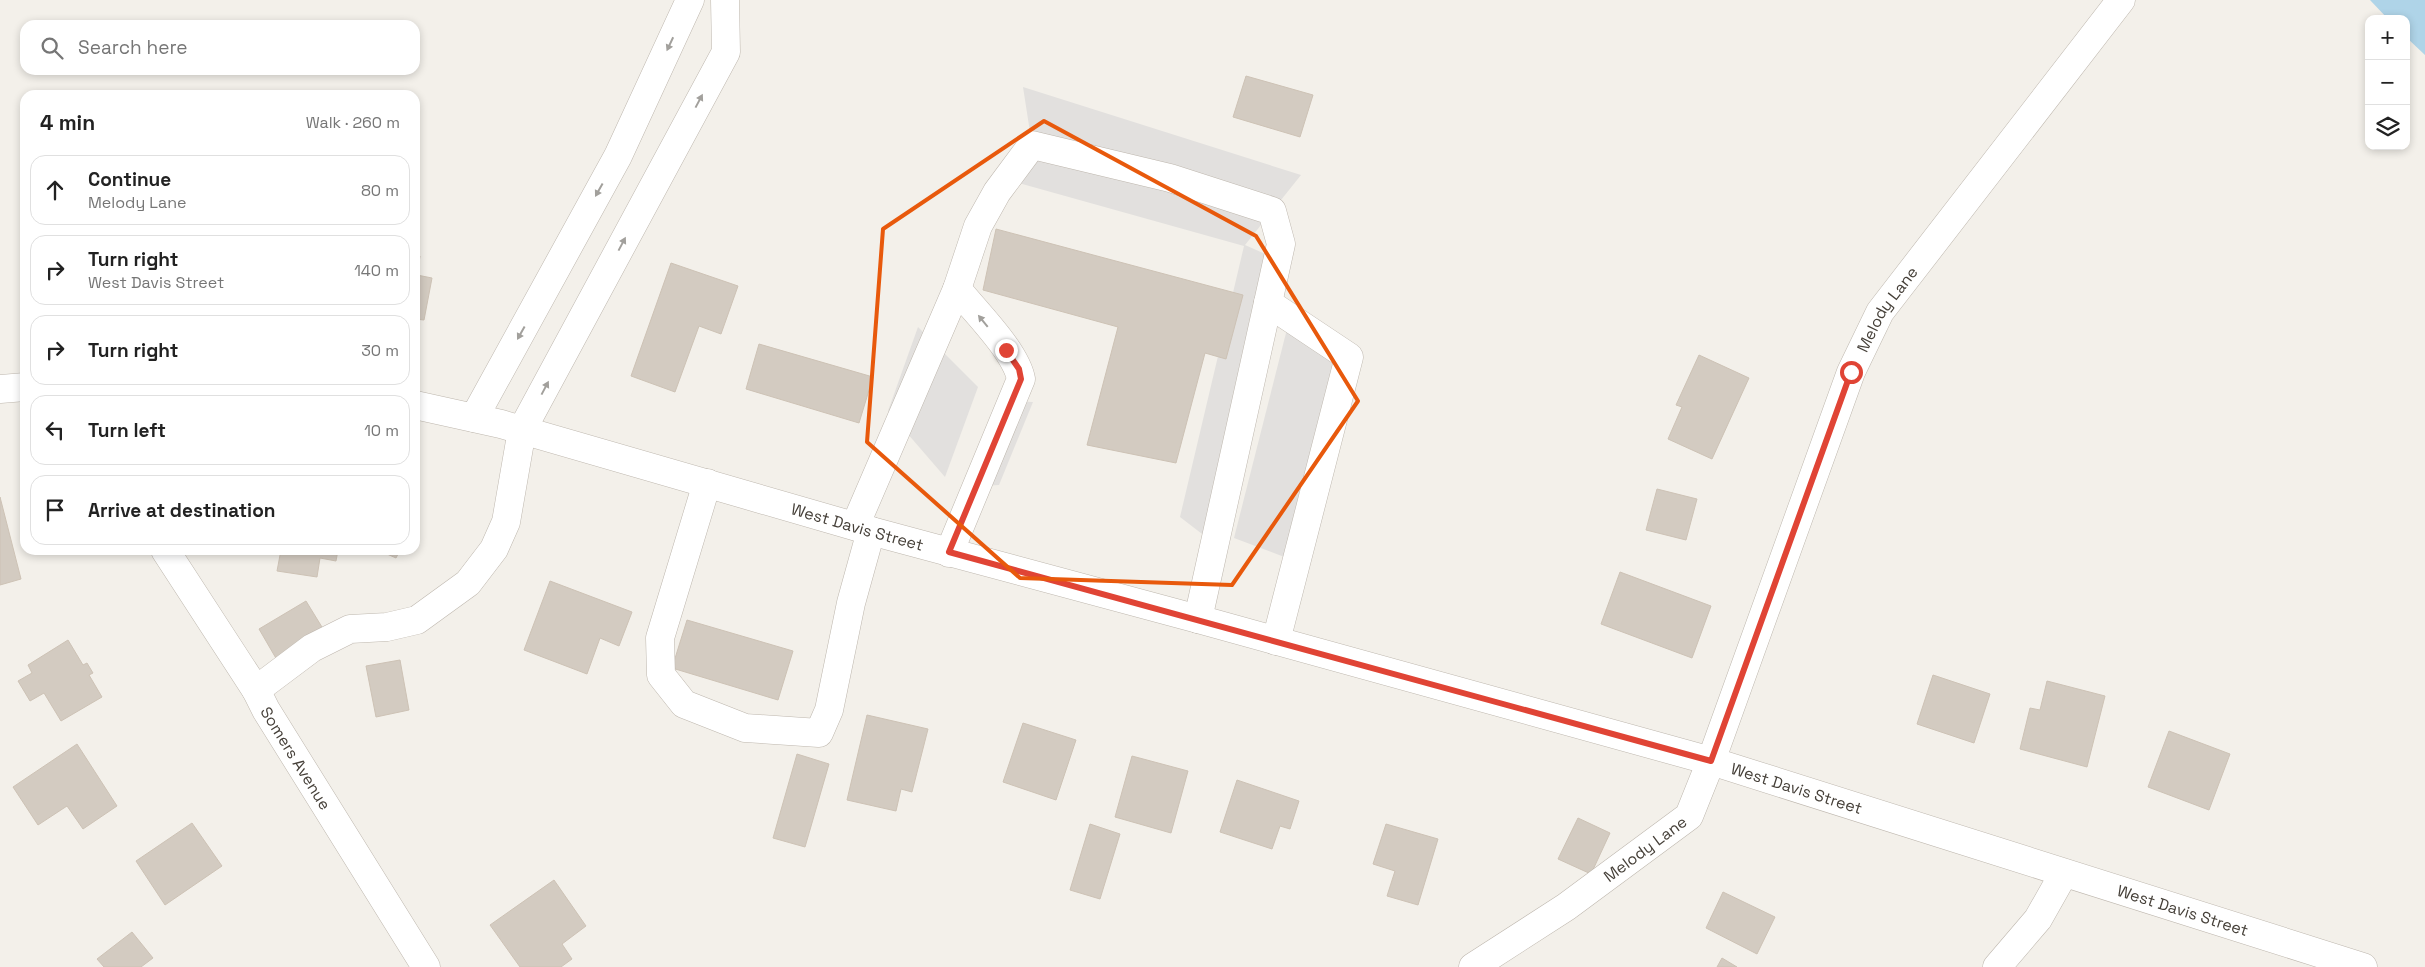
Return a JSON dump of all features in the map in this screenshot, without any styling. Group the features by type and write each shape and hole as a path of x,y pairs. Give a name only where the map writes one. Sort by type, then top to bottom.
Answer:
{"street":[{"path":"474,418 618,156 690,0"},
{"path":"256,690 312,648 350,629 388,627 417,620 468,583 494,549 506,522 522,430 726,52 725,0"},
{"name":"Melody Lane","path":"1473,967 1566,907 1689,816 1711,761 1851,372 1880,312 2121,0"},
{"path":"706,483 660,638 661,675 684,704 745,728 819,733 829,710 851,603 863,529 957,290 978,226 997,192 1032,145 1170,178 1272,211 1281,244 1198,619"},
{"path":"949,552 1021,379 1019,369 1006,350 957,290"},
{"path":"1268,303 1349,356 1276,641"},
{"path":"0,390 20,388"},
{"name":"West Davis Street","path":"420,406 522,430 863,529 1198,619 1711,761 2363,967"},
{"name":"Somers Avenue","path":"168,555 256,690 266,710 426,967"},
{"path":"1997,967 2038,919 2064,873"}],"highlighted area":[{"path":"1044,121 1256,236 1358,401 1232,585 1020,578 867,442 883,229"}],"shaded area":[{"path":"1023,87 1301,175 1245,245 1272,257 1206,537 1180,517 1244,246 994,176 1032,145"},
{"path":"918,327 978,387 945,477 888,411"},
{"path":"1287,329 1339,358 1287,558 1234,538"},
{"path":"1001,401 1033,402 999,485 965,487"}],"water":[{"path":"2370,0 2425,0 2425,55 2410,41 2410,15 2384,15"}],"building":[{"path":"1246,76 1313,95 1300,137 1233,117"},
{"path":"996,229 1243,295 1226,359 1205,353 1176,463 1087,445 1118,327 983,290"},
{"path":"671,263 738,286 721,334 699,326 675,392 631,376"},
{"path":"420,276 432,278 424,320 420,320"},
{"path":"759,344 873,377 859,423 746,389"},
{"path":"1699,355 1749,378 1712,459 1668,439 1682,407 1676,405"},
{"path":"1657,489 1697,499 1686,540 1646,530"},
{"path":"0,497 21,579 0,585"},
{"path":"280,555 337,555 336,561 320,558 317,577 277,571"},
{"path":"1620,572 1711,606 1692,658 1601,624"},
{"path":"550,581 632,612 619,646 600,638 587,674 524,650"},
{"path":"306,601 325,632 277,660 259,629"},
{"path":"687,620 793,651 778,700 672,668"},
{"path":"68,640 83,665 87,663 93,673 89,675 102,697 61,721 44,693 30,701 18,681 32,673 28,665"},
{"path":"400,660 409,710 376,717 366,666"},
{"path":"1933,675 1990,694 1974,743 1917,724"},
{"path":"2047,681 2105,696 2087,767 2020,749 2030,708 2040,710"},
{"path":"867,715 928,729 912,792 901,789 896,811 847,800"},
{"path":"1023,723 1076,740 1056,800 1003,782"},
{"path":"2169,731 2230,754 2209,810 2148,787"},
{"path":"77,744 117,806 83,829 67,806 38,825 13,787"},
{"path":"797,754 829,764 805,847 773,838"},
{"path":"1132,756 1188,771 1171,833 1115,817"},
{"path":"1237,780 1299,801 1290,829 1280,826 1272,849 1220,832"},
{"path":"1578,818 1610,833 1591,874 1558,859"},
{"path":"192,823 222,866 165,905 136,861"},
{"path":"1090,824 1120,834 1100,899 1070,890"},
{"path":"1386,824 1438,839 1418,905 1387,896 1395,871 1373,864"},
{"path":"554,880 586,926 562,944 572,959 561,967 520,967 490,925"},
{"path":"1723,892 1775,917 1757,954 1706,928"},
{"path":"132,932 153,958 141,967 104,967 97,959"},
{"path":"1722,958 1737,967 1717,967"}],"route":[{"path":"1006,350 1019,369 1021,379 949,552 1711,761 1851,372"}]}
